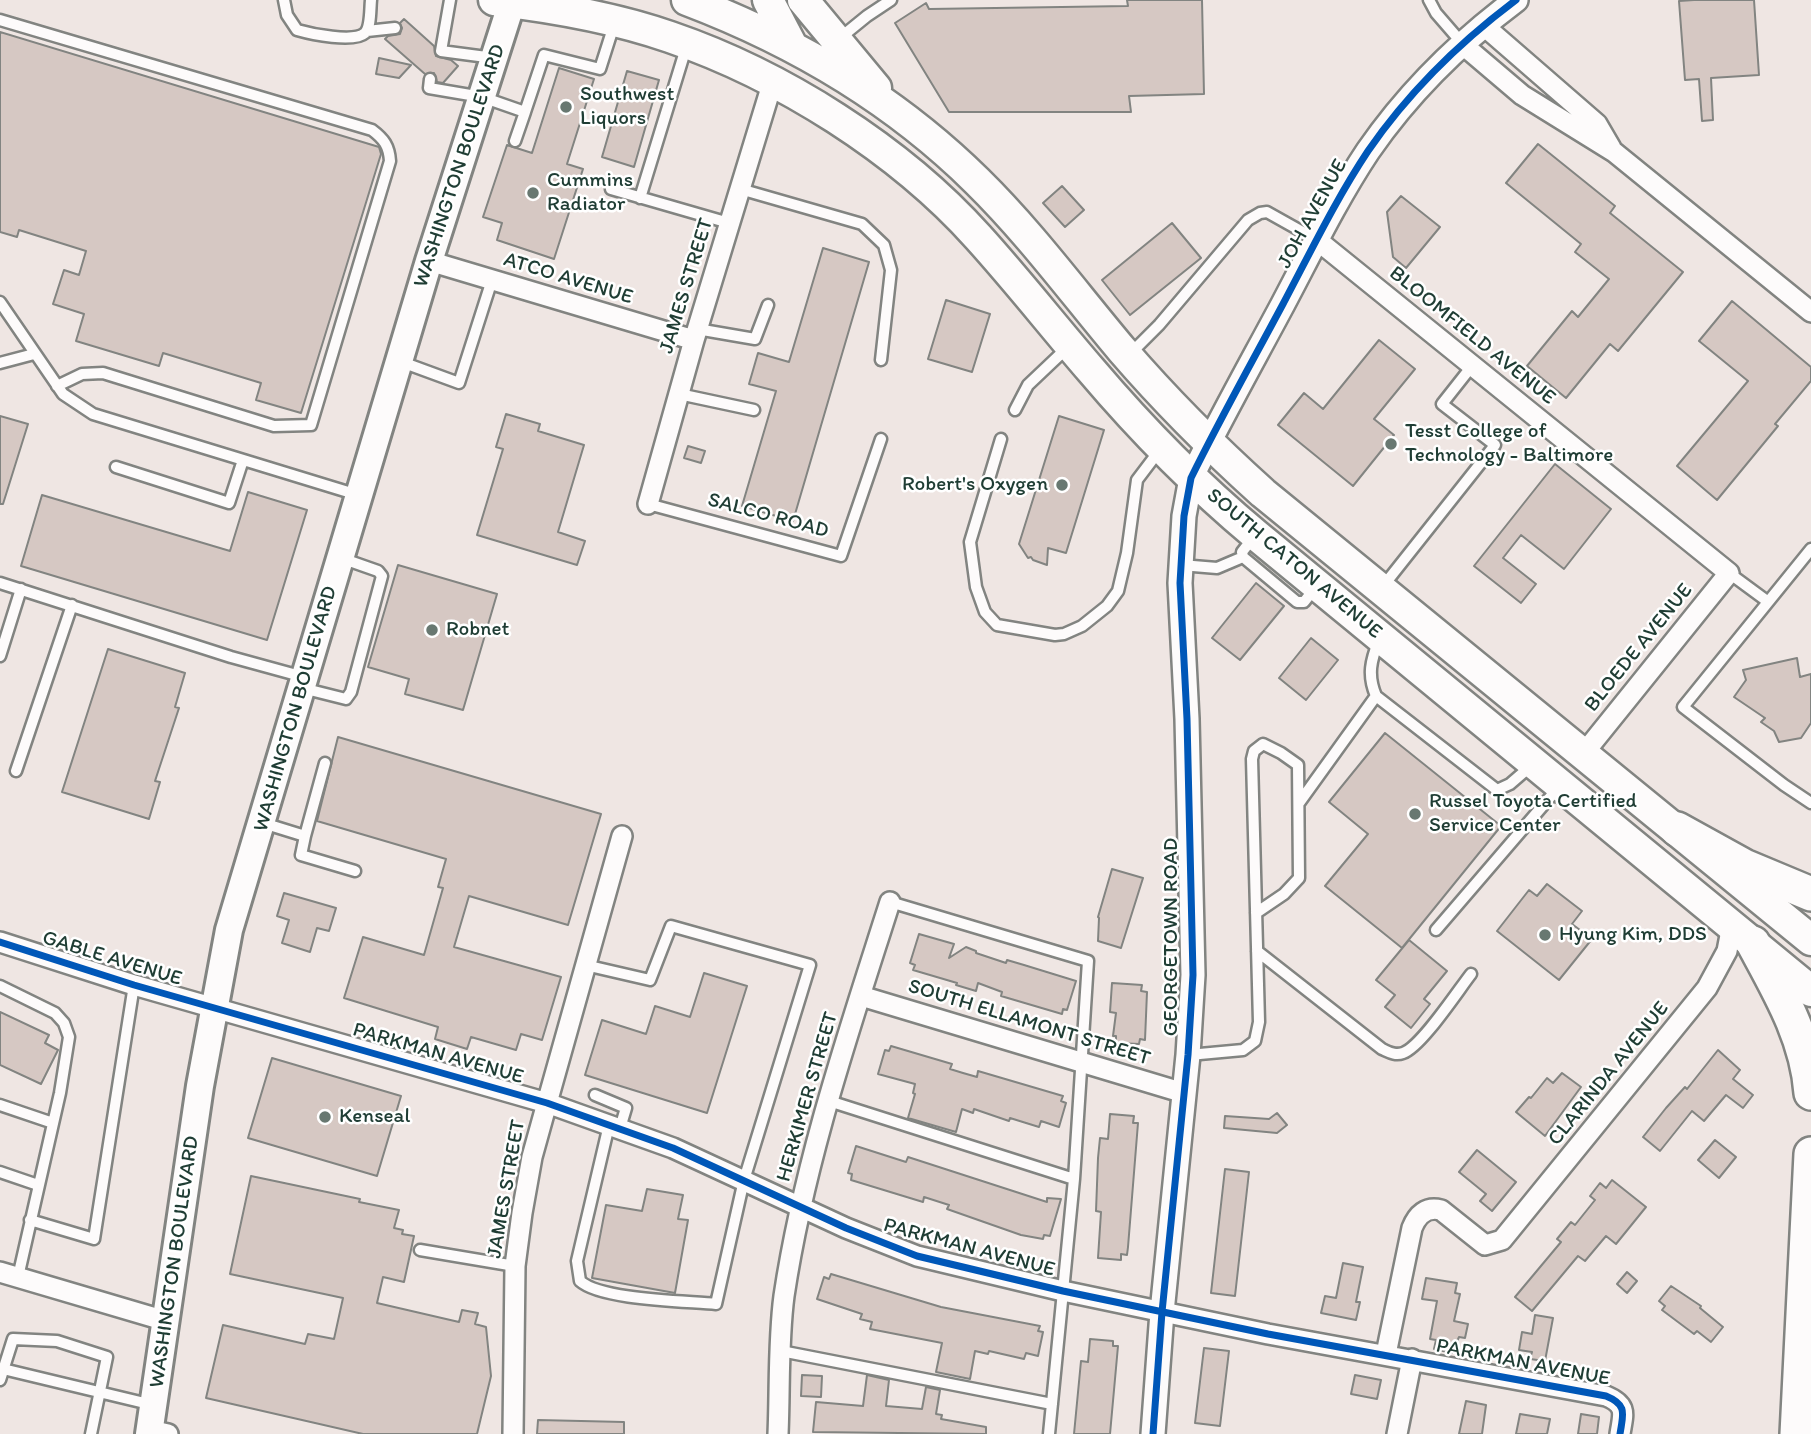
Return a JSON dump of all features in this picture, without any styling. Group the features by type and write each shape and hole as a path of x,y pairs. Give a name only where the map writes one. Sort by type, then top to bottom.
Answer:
{"highway":[{"path":"1677,829 1744,866 1811,894"},
{"path":"1743,934 1789,1012 1802,1045 1810,1076 1811,1093"},
{"path":"1797,1434 1811,1154"}],"main road":[{"name":"SOUTH CATON AVENUE","path":"687,0 792,46 842,76 939,145 1004,208 1128,356 1208,443 1263,493 1811,940"},
{"name":"SOUTH CATON AVENUE","path":"803,0 896,113"},
{"name":"WASHINGTON BOULEVARD","path":"155,1426 166,1321 213,1008 229,930 429,261 495,58 506,1"},
{"name":"SOUTH CATON AVENUE","path":"506,1 616,21 716,54 773,81 871,143 910,173 977,235 1070,346 1191,478 1249,546 1317,585 1811,991"},
{"path":"771,1 792,46 773,81"}],"street":[{"name":"JOH AVENUE","path":"1208,443 1317,240 1350,181 1379,137 1410,99 1462,44 1516,0"},
{"path":"1483,25 1597,124 1614,152"},
{"path":"1462,44 1522,95 1614,152 1811,312"},
{"name":"JAMES STREET","path":"648,504 695,335 773,81"},
{"name":"BLOOMFIELD AVENUE","path":"1317,240 1729,573"},
{"name":"ATCO AVENUE","path":"429,261 695,335"},
{"name":"GEORGETOWN ROAD","path":"1153,1434 1193,975 1181,565 1184,516 1191,478 1208,443"},
{"name":"BLOEDE AVENUE","path":"1584,753 1729,573"},
{"name":"JAMES STREET","path":"513,1434 515,1266 533,1157 622,836"},
{"name":"HERKIMER STREET","path":"778,1434 784,1300 800,1207 829,1101 890,902"},
{"name":"CLARINDA AVENUE","path":"1386,1354 1412,1228 1422,1212 1433,1208 1441,1210 1485,1245 1502,1240 1707,988 1727,951 1743,934"},
{"name":"GABLE AVENUE","path":"0,942 213,1008"},
{"name":"SOUTH ELLAMONT STREET","path":"861,996 1184,1093"},
{"name":"PARKMAN AVENUE","path":"213,1008 547,1103 615,1126 673,1148 881,1243 917,1256 1063,1292 1268,1334 1606,1395 1619,1402 1623,1416 1620,1434"},
{"path":"9,1274 166,1321"},
{"path":"1397,1434 1412,1359"}],"lane":[{"path":"284,0 287,15 298,30 316,35 353,37 363,35 367,31 395,28"},
{"path":"367,31 371,0"},
{"path":"450,0 441,51 495,58"},
{"path":"837,41 891,0"},
{"path":"1429,0 1436,13 1462,44"},
{"path":"0,20 372,130 385,142 389,152 390,161 311,425 274,426 103,373 82,374 57,386"},
{"path":"515,141 544,55 600,69 616,21"},
{"path":"640,198 687,43"},
{"path":"430,79 429,88 482,97 525,112"},
{"path":"611,189 729,223"},
{"path":"740,189 862,224 884,245 891,270 881,360"},
{"path":"1128,356 1159,325 1248,220 1267,212 1317,240"},
{"path":"399,361 459,383 492,280"},
{"path":"0,302 57,386 78,406 93,414 359,495"},
{"path":"695,335 755,339 768,305"},
{"path":"1015,410 1028,385 1070,346"},
{"path":"0,363 34,354"},
{"path":"1381,589 1495,445 1442,404 1472,366"},
{"path":"679,394 754,411"},
{"name":"SALCO ROAD","path":"648,504 841,556 881,439"},
{"path":"1000,439 970,542 971,562 979,599 985,612 997,625 1060,635 1082,626 1107,606 1118,592 1127,552 1137,480 1161,447"},
{"path":"116,467 229,503 243,460"},
{"path":"1181,565 1217,568 1249,546"},
{"path":"1811,549 1683,707 1784,786 1811,803"},
{"path":"0,583 231,657 346,699 351,692 382,576 378,570 340,558"},
{"path":"1729,573 1767,601"},
{"path":"0,656 21,589"},
{"path":"16,771 72,605"},
{"path":"1380,637 1370,663 1370,684 1376,696 1497,790 1510,784 1535,763"},
{"path":"1298,804 1376,696"},
{"path":"1188,1055 1243,1049 1255,1041 1259,1022 1256,913 1254,751 1263,744 1298,765 1300,878 1284,894 1256,913"},
{"path":"325,763 300,855 355,871"},
{"path":"1436,930 1560,785"},
{"path":"263,822 305,835"},
{"path":"890,902 1088,961 1074,1179 1049,1434"},
{"path":"585,965 650,980 671,926 810,965 744,1180 716,1304 619,1295 586,1286 580,1281 577,1261 615,1126 626,1108 595,1095"},
{"path":"1258,951 1382,1049 1395,1055 1405,1052 1420,1040 1471,974"},
{"path":"30,1220 94,1239 134,985"},
{"path":"0,986 55,1013 64,1023 69,1037 53,1123 30,1220 9,1274"},
{"path":"829,1101 1074,1179"},
{"path":"0,1105 53,1123"},
{"path":"0,1172 38,1185"},
{"path":"420,1250 515,1266"},
{"path":"91,1434 101,1392 107,1357 57,1342 13,1339 1,1375 101,1392 155,1426"},
{"path":"781,1351 1052,1404"}],"building":[{"path":"1127,0 1202,0 1204,94 1129,96 1131,112 949,112 895,23 926,3 929,9 1128,6"},
{"path":"1754,0 1759,75 1711,78 1713,120 1702,121 1699,79 1685,80 1679,1"},
{"path":"404,19 434,46 436,56 451,60 458,66 443,83 437,82 434,73 425,74 385,39 400,34 400,23"},
{"path":"0,32 379,147 381,154 301,413 256,400 261,383 163,353 159,366 76,341 84,314 53,304 64,270 79,275 86,251 19,230 17,237 0,232"},
{"path":"379,58 411,65 399,78 376,74"},
{"name":"Cummins Radiator","path":"559,68 594,79 567,164 583,169 554,259 497,240 502,223 483,217 507,145 532,153"},
{"path":"627,71 659,80 634,167 602,157"},
{"path":"1538,144 1615,206 1610,213 1683,272 1618,351 1610,344 1566,398 1527,366 1572,311 1578,317 1609,279 1575,252 1581,244 1506,183"},
{"path":"1062,186 1084,210 1065,227 1043,203"},
{"path":"1401,196 1440,227 1406,268 1393,257 1387,212"},
{"path":"1172,223 1201,258 1130,315 1102,280"},
{"path":"823,248 869,262 793,521 742,506 776,391 749,384 758,353 789,362"},
{"path":"946,300 990,314 972,372 928,359"},
{"path":"1732,301 1811,367 1811,381 1717,500 1677,466 1748,381 1699,341"},
{"path":"1379,340 1415,369 1374,419 1394,435 1353,486 1278,425 1304,393 1323,409"},
{"path":"506,414 540,424 538,431 584,445 558,532 585,541 577,565 477,535 503,449 496,447"},
{"path":"0,416 28,424 3,504 0,504"},
{"name":"Robert's Oxygen","path":"1059,416 1104,430 1066,553 1048,548 1047,565 1028,558 1019,544"},
{"path":"688,446 705,451 701,463 684,458"},
{"path":"1555,464 1611,509 1564,569 1521,535 1503,558 1536,584 1521,603 1474,566"},
{"path":"248,492 307,510 267,640 21,566 42,495 230,551"},
{"name":"Robnet","path":"398,565 497,594 463,710 405,694 409,679 368,667"},
{"path":"1256,583 1284,606 1240,660 1212,638"},
{"path":"1311,638 1338,660 1306,700 1279,678"},
{"path":"108,649 185,673 175,707 179,708 155,781 160,782 149,819 62,792"},
{"path":"1797,658 1800,677 1811,674 1811,723 1801,738 1779,742 1774,731 1761,722 1765,718 1734,697 1746,680 1743,670"},
{"name":"Russel Toyota Certified Service Center","path":"1385,733 1501,826 1402,948 1325,886 1368,834 1329,802"},
{"path":"338,737 601,814 568,925 469,896 454,947 561,977 542,1040 521,1034 516,1050 471,1037 467,1049 435,1039 438,1027 344,998 363,937 424,955 443,888 438,887 446,859 317,821"},
{"path":"1112,869 1143,878 1121,948 1098,941 1098,917"},
{"name":"Hyung Kim, DDS","path":"1547,884 1582,911 1572,924 1592,939 1559,980 1497,931 1529,890 1537,896"},
{"path":"284,893 336,908 329,931 317,928 310,952 282,943 289,920 277,916"},
{"path":"919,934 954,944 949,958 966,947 1006,963 1007,960 1076,981 1067,1010 1063,1009 1062,1014 1001,996 1002,992 978,983 976,991 913,970 915,965 910,963"},
{"path":"1409,940 1447,971 1424,999 1430,1004 1411,1028 1385,1007 1395,995 1376,980"},
{"path":"704,973 747,986 707,1113 585,1075 602,1020 646,1034 655,1006 690,1017"},
{"path":"1112,983 1142,985 1141,991 1147,992 1145,1040 1140,1039 1139,1044 1116,1043 1116,1036 1113,1036 1116,1013 1110,1012"},
{"path":"0,1012 49,1035 45,1043 58,1050 41,1084 0,1065"},
{"path":"891,1046 952,1064 950,1069 963,1073 977,1077 978,1071 1063,1096 1061,1101 1066,1103 1059,1127 1041,1121 1039,1127 1010,1118 1009,1121 974,1109 973,1113 962,1109 956,1132 908,1118 915,1084 878,1074 885,1050 889,1051"},
{"path":"1718,1050 1740,1070 1733,1079 1753,1095 1743,1108 1726,1095 1704,1121 1692,1111 1660,1151 1643,1137"},
{"name":"Kenseal","path":"272,1058 401,1096 377,1176 248,1138"},
{"path":"1562,1073 1581,1087 1545,1136 1516,1112 1547,1078 1553,1083"},
{"path":"1277,1113 1287,1125 1277,1133 1224,1128 1225,1116 1269,1119"},
{"path":"1110,1114 1134,1116 1133,1123 1138,1123 1128,1247 1127,1255 1121,1254 1121,1260 1098,1258 1101,1212 1096,1211 1098,1158 1100,1138 1108,1139"},
{"path":"1715,1140 1736,1157 1719,1178 1698,1160"},
{"path":"856,1146 906,1162 908,1157 1047,1202 1047,1198 1061,1199 1050,1236 1044,1235 1043,1239 1021,1235 947,1209 949,1205 924,1197 923,1202 851,1180 852,1174 848,1173"},
{"path":"1477,1150 1516,1182 1492,1211 1480,1201 1486,1194 1459,1172"},
{"path":"1225,1169 1249,1172 1235,1296 1211,1293"},
{"path":"251,1176 399,1210 394,1228 403,1230 402,1234 414,1236 404,1282 383,1277 377,1303 459,1322 462,1310 478,1313 475,1324 486,1327 491,1376 477,1434 363,1434 206,1398 223,1325 305,1344 308,1334 334,1339 343,1298 230,1274"},
{"path":"1612,1180 1646,1207 1616,1244 1606,1236 1585,1261 1578,1256 1532,1311 1515,1297 1561,1242 1557,1239 1571,1222 1575,1225 1595,1200 1590,1196 1600,1183 1606,1188"},
{"path":"647,1189 683,1195 678,1219 688,1220 675,1293 592,1278 606,1205 642,1211"},
{"path":"1343,1263 1363,1267 1356,1302 1360,1302 1356,1320 1321,1313 1325,1296 1336,1298"},
{"path":"1627,1272 1637,1281 1627,1293 1617,1284"},
{"path":"831,1274 941,1307 1040,1326 1038,1331 1043,1332 1038,1356 1026,1353 1024,1359 989,1351 988,1354 975,1351 970,1379 936,1372 942,1343 870,1329 872,1322 860,1319 862,1314 817,1299 824,1277 829,1279"},
{"path":"1426,1278 1457,1283 1455,1293 1460,1294 1454,1321 1468,1324 1465,1338 1459,1337 1452,1353 1434,1349 1436,1340 1430,1339 1437,1301 1422,1299"},
{"path":"1671,1286 1701,1306 1700,1308 1723,1327 1711,1342 1697,1331 1694,1334 1662,1310 1665,1306 1659,1301"},
{"path":"1535,1315 1553,1318 1545,1361 1530,1359 1532,1352 1519,1350 1522,1332 1532,1334"},
{"path":"1090,1339 1113,1341 1113,1346 1118,1346 1110,1434 1074,1434 1081,1361 1088,1362"},
{"path":"1204,1348 1229,1351 1220,1426 1195,1423"},
{"path":"802,1375 822,1376 821,1397 801,1396"},
{"path":"867,1375 889,1380 886,1406 922,1409 926,1387 940,1390 936,1414 942,1415 941,1419 986,1427 986,1434 813,1432 816,1402 863,1406"},
{"path":"1355,1375 1381,1380 1377,1399 1351,1394"},
{"path":"1466,1401 1486,1405 1482,1434 1459,1434"},
{"path":"1520,1414 1550,1419 1547,1434 1516,1434"},
{"path":"1581,1414 1599,1417 1597,1434 1578,1434"},
{"path":"538,1420 624,1422 624,1434 537,1434"}],"cycle path":[{"path":"1153,1434 1193,975 1187,719 1180,583 1184,516 1191,478 1324,226 1368,151 1400,109 1436,70 1475,33 1516,0"},
{"path":"0,942 134,985 547,1103 673,1148 846,1228 917,1256 1063,1291 1268,1334 1606,1396 1621,1407 1623,1416 1620,1434"}],"place":[{"name":"Southwest Liquors","path":"566,107"},
{"name":"Cummins Radiator","path":"533,193"},
{"name":"Tesst College of Technology - Baltimore","path":"1391,444"},
{"name":"Robert's Oxygen","path":"1062,485"},
{"name":"Robnet","path":"432,630"},
{"name":"Russel Toyota Certified Service Center","path":"1415,814"},
{"name":"Hyung Kim, DDS","path":"1545,935"},
{"name":"Kenseal","path":"325,1117"}]}
